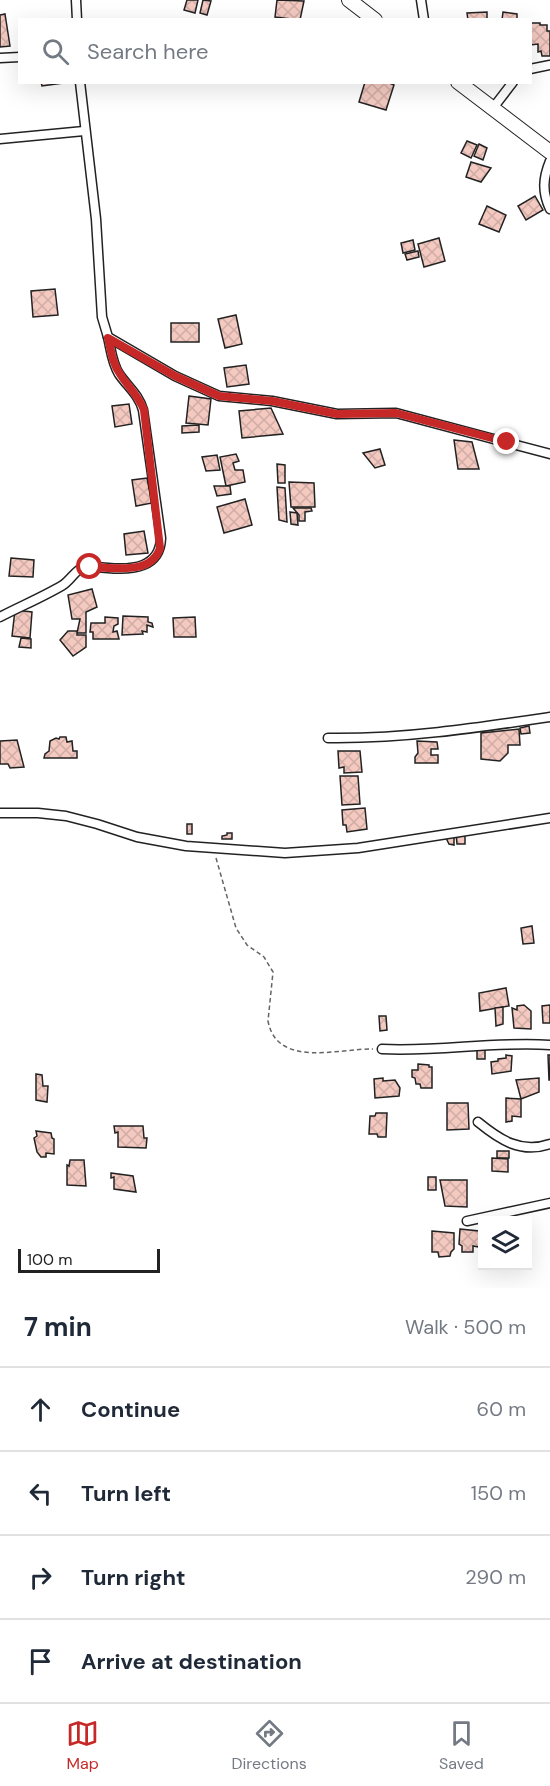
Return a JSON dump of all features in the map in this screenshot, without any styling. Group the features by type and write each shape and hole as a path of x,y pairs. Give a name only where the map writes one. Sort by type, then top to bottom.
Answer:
{"main road":[{"path":"349,0 372,18"},
{"path":"461,84 550,152"}],"street":[{"path":"76,0 77,18"},
{"path":"421,0 424,18"},
{"path":"0,58 18,57"},
{"path":"532,69 550,65"},
{"path":"0,617 66,583 80,569 143,565 151,561 159,552 161,538 144,410 139,398 119,373 112,358 102,317 96,219 80,84"},
{"path":"493,108 511,84"},
{"path":"0,139 84,131"},
{"path":"550,161 544,187 550,209"},
{"path":"108,338 175,376 219,396 272,401 337,414 396,413 550,454"},
{"path":"328,738 419,734 550,717"},
{"path":"0,813 66,816 156,841 257,853 333,851 550,818"},
{"path":"382,1049 417,1051 512,1044 550,1045"},
{"path":"478,1122 506,1142 519,1147 531,1148 550,1144"},
{"path":"467,1221 550,1203"}],"path":[{"path":"213,849 237,928 247,945 264,957 273,972 268,1021 274,1036 289,1048 302,1052 382,1049"}],"building":[{"path":"187,0 198,0 195,13 184,10"},
{"path":"203,0 211,1 207,15 200,13"},
{"path":"277,0 304,1 300,18 275,17"},
{"path":"487,12 487,18 468,18 467,13"},
{"path":"503,12 517,14 517,18 502,18"},
{"path":"5,14 10,46 0,47 0,15"},
{"path":"532,23 547,25 547,31 550,31 550,56 542,56 541,51 538,52 538,44 532,45"},
{"path":"364,84 394,85 386,110 359,102"},
{"path":"467,141 477,145 471,158 461,153"},
{"path":"479,144 487,148 483,160 474,156"},
{"path":"471,162 491,168 481,182 466,177"},
{"path":"535,196 543,210 526,220 518,206"},
{"path":"487,206 506,215 499,232 479,224"},
{"path":"439,238 445,261 424,267 418,244"},
{"path":"413,240 415,250 403,253 401,243"},
{"path":"418,251 419,257 407,260 405,254"},
{"path":"55,289 58,315 33,317 31,291"},
{"path":"236,315 242,344 225,348 218,319"},
{"path":"171,323 199,323 199,342 171,342"},
{"path":"246,365 249,384 227,387 224,368"},
{"path":"189,396 211,399 208,425 186,423"},
{"path":"129,404 132,424 115,427 112,406"},
{"path":"271,408 283,434 242,438 239,411"},
{"path":"199,425 199,432 182,433 182,426"},
{"path":"454,440 472,442 479,469 458,469"},
{"path":"380,449 385,465 375,468 363,453"},
{"path":"236,454 239,461 233,463 235,470 243,470 245,482 226,486 220,457"},
{"path":"217,455 220,470 206,471 202,457"},
{"path":"277,464 285,465 285,483 278,483"},
{"path":"147,478 152,503 136,506 132,480"},
{"path":"289,482 314,483 315,507 291,507"},
{"path":"214,486 230,486 231,494 217,496"},
{"path":"277,487 285,488 287,522 279,520"},
{"path":"245,499 252,525 224,533 217,507"},
{"path":"293,508 311,508 312,511 305,512 305,521 299,521 299,515"},
{"path":"290,512 297,513 298,525 291,524"},
{"path":"144,531 148,553 126,555 124,534"},
{"path":"11,558 34,560 33,577 9,576"},
{"path":"92,589 97,607 86,612 86,633 77,633 80,619 72,619 68,595"},
{"path":"15,610 32,612 30,638 12,636"},
{"path":"123,616 148,617 148,622 152,623 153,627 147,625 147,632 142,631 143,634 122,635"},
{"path":"105,617 118,618 118,624 114,626 113,632 117,631 119,639 93,639 93,632 90,632 91,623 105,623"},
{"path":"195,617 196,637 174,637 173,618"},
{"path":"68,631 77,631 77,635 86,635 86,647 73,656 60,640"},
{"path":"21,638 31,639 31,648 19,647"},
{"path":"529,726 530,733 521,734 520,728"},
{"path":"519,729 520,745 508,745 508,753 500,761 481,759 481,733"},
{"path":"66,737 67,742 72,741 73,751 77,751 77,758 44,758 49,751 50,741"},
{"path":"17,740 24,767 10,768 8,764 0,764 0,741"},
{"path":"417,741 437,742 438,749 431,749 431,755 438,755 438,763 415,763 418,753"},
{"path":"338,751 360,751 362,772 344,773 344,767 339,768"},
{"path":"340,776 358,776 360,804 342,805"},
{"path":"365,808 367,829 347,832 346,825 343,825 342,810"},
{"path":"187,824 192,824 192,834 187,834"},
{"path":"232,833 232,839 222,839 222,836"},
{"path":"465,833 465,844 457,844 456,834"},
{"path":"454,835 454,845 449,844 445,836"},
{"path":"532,926 534,943 523,944 521,928"},
{"path":"506,988 509,1006 480,1011 479,993"},
{"path":"524,1005 531,1011 531,1029 514,1028 512,1008 517,1010 517,1006"},
{"path":"550,1005 550,1023 543,1023 542,1006"},
{"path":"503,1007 503,1024 496,1026 495,1008"},
{"path":"379,1016 386,1016 387,1030 380,1031"},
{"path":"485,1047 485,1059 477,1059 477,1048"},
{"path":"506,1055 512,1056 511,1071 492,1074 491,1062 506,1058"},
{"path":"548,1055 550,1055 550,1080 549,1080"},
{"path":"418,1064 432,1067 432,1088 421,1088 420,1084 416,1084 415,1078 412,1077 412,1070 418,1070"},
{"path":"36,1074 42,1075 43,1086 48,1086 47,1102 36,1100"},
{"path":"383,1078 383,1081 395,1080 400,1088 399,1096 375,1098 374,1079"},
{"path":"539,1078 539,1092 521,1099 516,1080"},
{"path":"506,1098 521,1099 521,1117 512,1116 512,1121 506,1122"},
{"path":"447,1103 468,1103 469,1129 447,1130"},
{"path":"376,1113 387,1113 386,1137 369,1134 370,1116 375,1116"},
{"path":"114,1126 143,1126 144,1138 147,1138 146,1148 118,1147 118,1132 115,1133"},
{"path":"36,1131 51,1133 54,1139 54,1154 46,1153 46,1157 41,1157 37,1152 34,1138 37,1136"},
{"path":"497,1151 509,1151 509,1158 497,1158"},
{"path":"492,1158 508,1159 508,1172 492,1171"},
{"path":"70,1160 84,1160 86,1186 67,1185 67,1165 69,1166"},
{"path":"111,1173 133,1176 136,1192 114,1189 114,1177 111,1178"},
{"path":"428,1177 436,1177 436,1190 428,1190"},
{"path":"440,1180 467,1180 467,1207 445,1206"},
{"path":"460,1229 478,1231 478,1247 473,1246 473,1252 462,1252 462,1246 459,1244"},
{"path":"432,1231 454,1233 454,1249 450,1256 439,1257 438,1252 432,1252"}],"route":[{"path":"90,567 122,568 143,565 151,561 159,552 161,538 144,410 139,398 119,373 112,358 108,338 175,376 219,396 262,399 337,414 396,413 507,442"}]}
